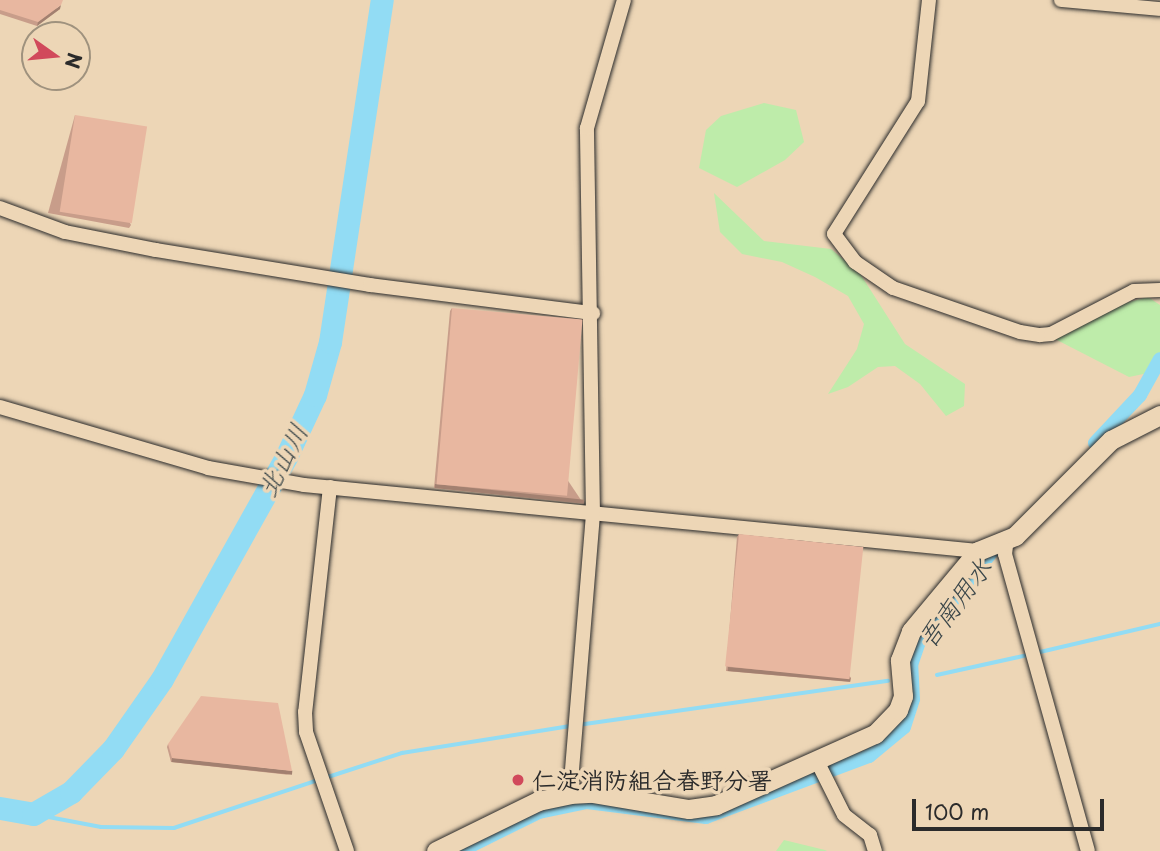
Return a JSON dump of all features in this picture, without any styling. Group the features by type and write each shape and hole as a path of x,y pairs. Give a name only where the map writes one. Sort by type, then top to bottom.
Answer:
{"main road":[{"path":"436,851 538,802 570,794 702,807 747,794 818,763 890,723 903,696 904,645 995,543 1015,536 1111,440 1160,415"}],"street":[{"path":"570,794 593,515 593,313 587,128 624,0"},
{"path":"929,0 918,101 834,234 855,262 893,288 1020,332 1040,335 1051,334 1134,291 1160,290"},
{"path":"1061,0 1160,9"},
{"path":"0,208 65,232 370,285 593,313"},
{"path":"0,407 230,473 304,485 593,515 995,543 1004,554 1088,851"},
{"path":"330,487 305,712 306,732 347,851"},
{"path":"818,763 844,815 870,835 874,851"}],"green space":[{"path":"764,103 796,110 804,142 785,160 737,187 699,168 706,130 721,116"},
{"path":"714,193 764,241 831,249 859,272 905,344 965,384 964,406 946,416 920,384 895,366 878,367 848,387 828,394 857,349 864,324 848,296 815,277 782,262 742,254 720,232"},
{"path":"1148,297 1160,305 1160,357 1153,372 1129,377 1055,339 1102,309"},
{"path":"784,840 825,850 827,851 776,851"}],"building":[{"path":"0,0 63,0 61,5 39,21 0,10"},
{"path":"75,115 147,126 132,223 60,212"},
{"path":"452,308 583,319 567,496 437,484"},
{"path":"739,534 863,547 849,679 725,666"},
{"path":"201,696 278,703 292,771 172,758 168,744"}],"waterway":[{"name":"北山川","path":"0,808 33,814 71,792 113,749 162,679 287,455 315,395 330,342 382,0"},
{"name":"吾南用水","path":"1095,443 1140,395 1160,359"},
{"name":"吾南用水","path":"460,851 539,812 587,802 706,817 869,756 904,727 913,699 911,665 919,642 998,544"},
{"path":"1036,653 1160,624"},
{"path":"937,675 1028,655"},
{"path":"578,725 888,681"},
{"path":"325,778 402,753 570,726"},
{"path":"33,814 101,827 174,828 318,780"}],"place":[{"name":"仁淀消防組合春野分署","path":"518,780"}]}
